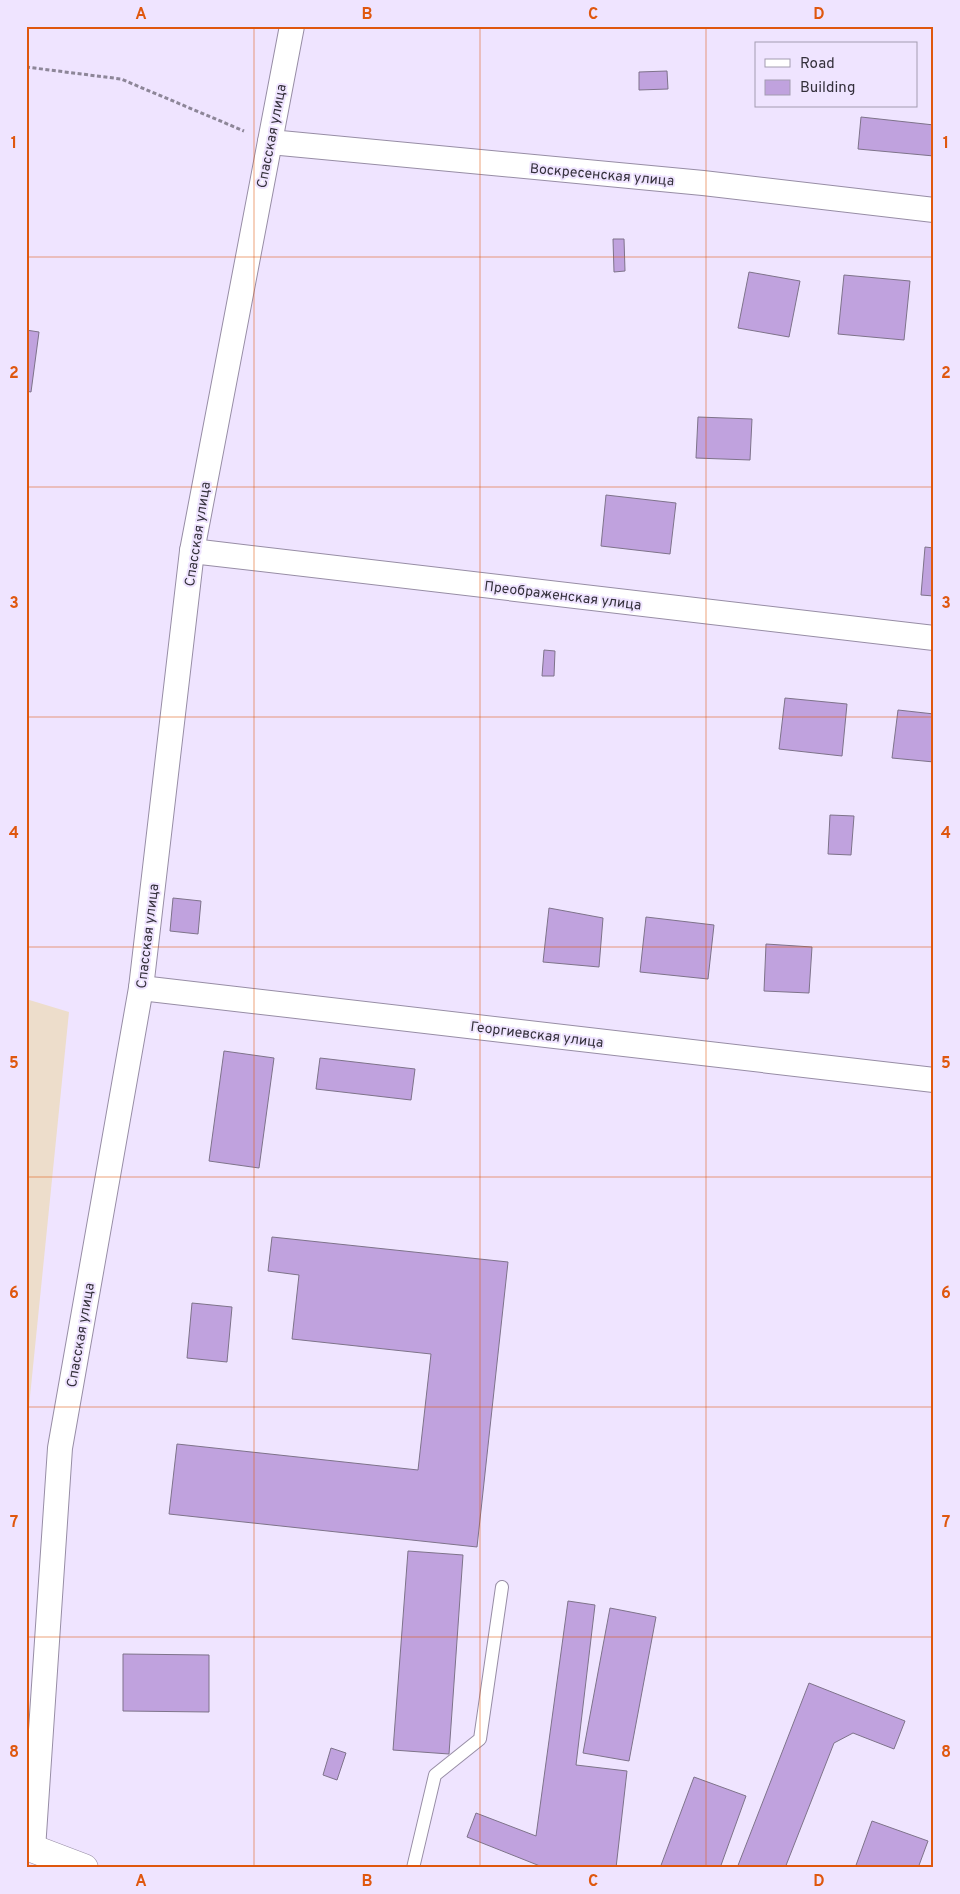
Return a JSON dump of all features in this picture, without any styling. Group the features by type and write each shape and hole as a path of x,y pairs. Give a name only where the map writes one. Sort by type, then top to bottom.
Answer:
{"main road":[{"path":"30,1848 84,1868"}],"street":[{"name":"Спасская улица","path":"30,1848 60,1448 141,988 192,551 292,26"},
{"name":"Воскресенская улица","path":"270,142 703,183 934,210"},
{"name":"Преображенская улица","path":"192,551 934,638"},
{"name":"Георгиевская улица","path":"141,988 934,1080"}],"lane":[{"path":"413,1868 436,1775 480,1740 502,1586"}],"path":[{"path":"26,67 121,79 270,142"}],"shaded area":[{"path":"26,999 69,1012 26,1436"}],"building":[{"path":"667,71 668,89 639,90 639,72"},
{"path":"861,117 934,125 934,156 858,149"},
{"path":"613,239 624,239 625,271 614,272"},
{"path":"749,272 800,281 789,337 738,328"},
{"path":"844,275 910,281 904,340 838,334"},
{"path":"26,330 39,332 31,392 26,391"},
{"path":"698,417 752,419 750,460 696,458"},
{"path":"606,495 676,503 670,554 601,546"},
{"path":"925,547 934,548 934,596 921,595"},
{"path":"544,650 555,651 554,676 542,676"},
{"path":"785,698 847,704 842,756 779,749"},
{"path":"898,710 934,714 934,762 892,758"},
{"path":"830,815 854,816 851,855 828,854"},
{"path":"173,898 201,901 198,934 170,931"},
{"path":"549,908 603,918 599,967 543,962"},
{"path":"646,917 714,925 708,979 640,972"},
{"path":"766,944 812,947 809,993 764,991"},
{"path":"224,1051 274,1058 259,1168 209,1161"},
{"path":"320,1058 415,1069 411,1100 316,1089"},
{"path":"272,1237 508,1262 477,1547 169,1514 177,1444 418,1470 431,1354 292,1339 299,1275 268,1271"},
{"path":"192,1303 232,1307 227,1362 187,1358"},
{"path":"408,1551 463,1555 449,1754 393,1750"},
{"path":"568,1601 595,1605 576,1765 627,1771 616,1868 545,1868 467,1837 476,1813 536,1836"},
{"path":"610,1608 656,1617 629,1761 583,1753"},
{"path":"123,1654 209,1655 209,1712 123,1711"},
{"path":"809,1683 905,1721 894,1749 853,1733 834,1743 785,1868 737,1868"},
{"path":"331,1748 346,1753 337,1780 323,1775"},
{"path":"694,1777 746,1796 720,1868 660,1868"},
{"path":"872,1821 928,1841 918,1868 855,1868"}]}
